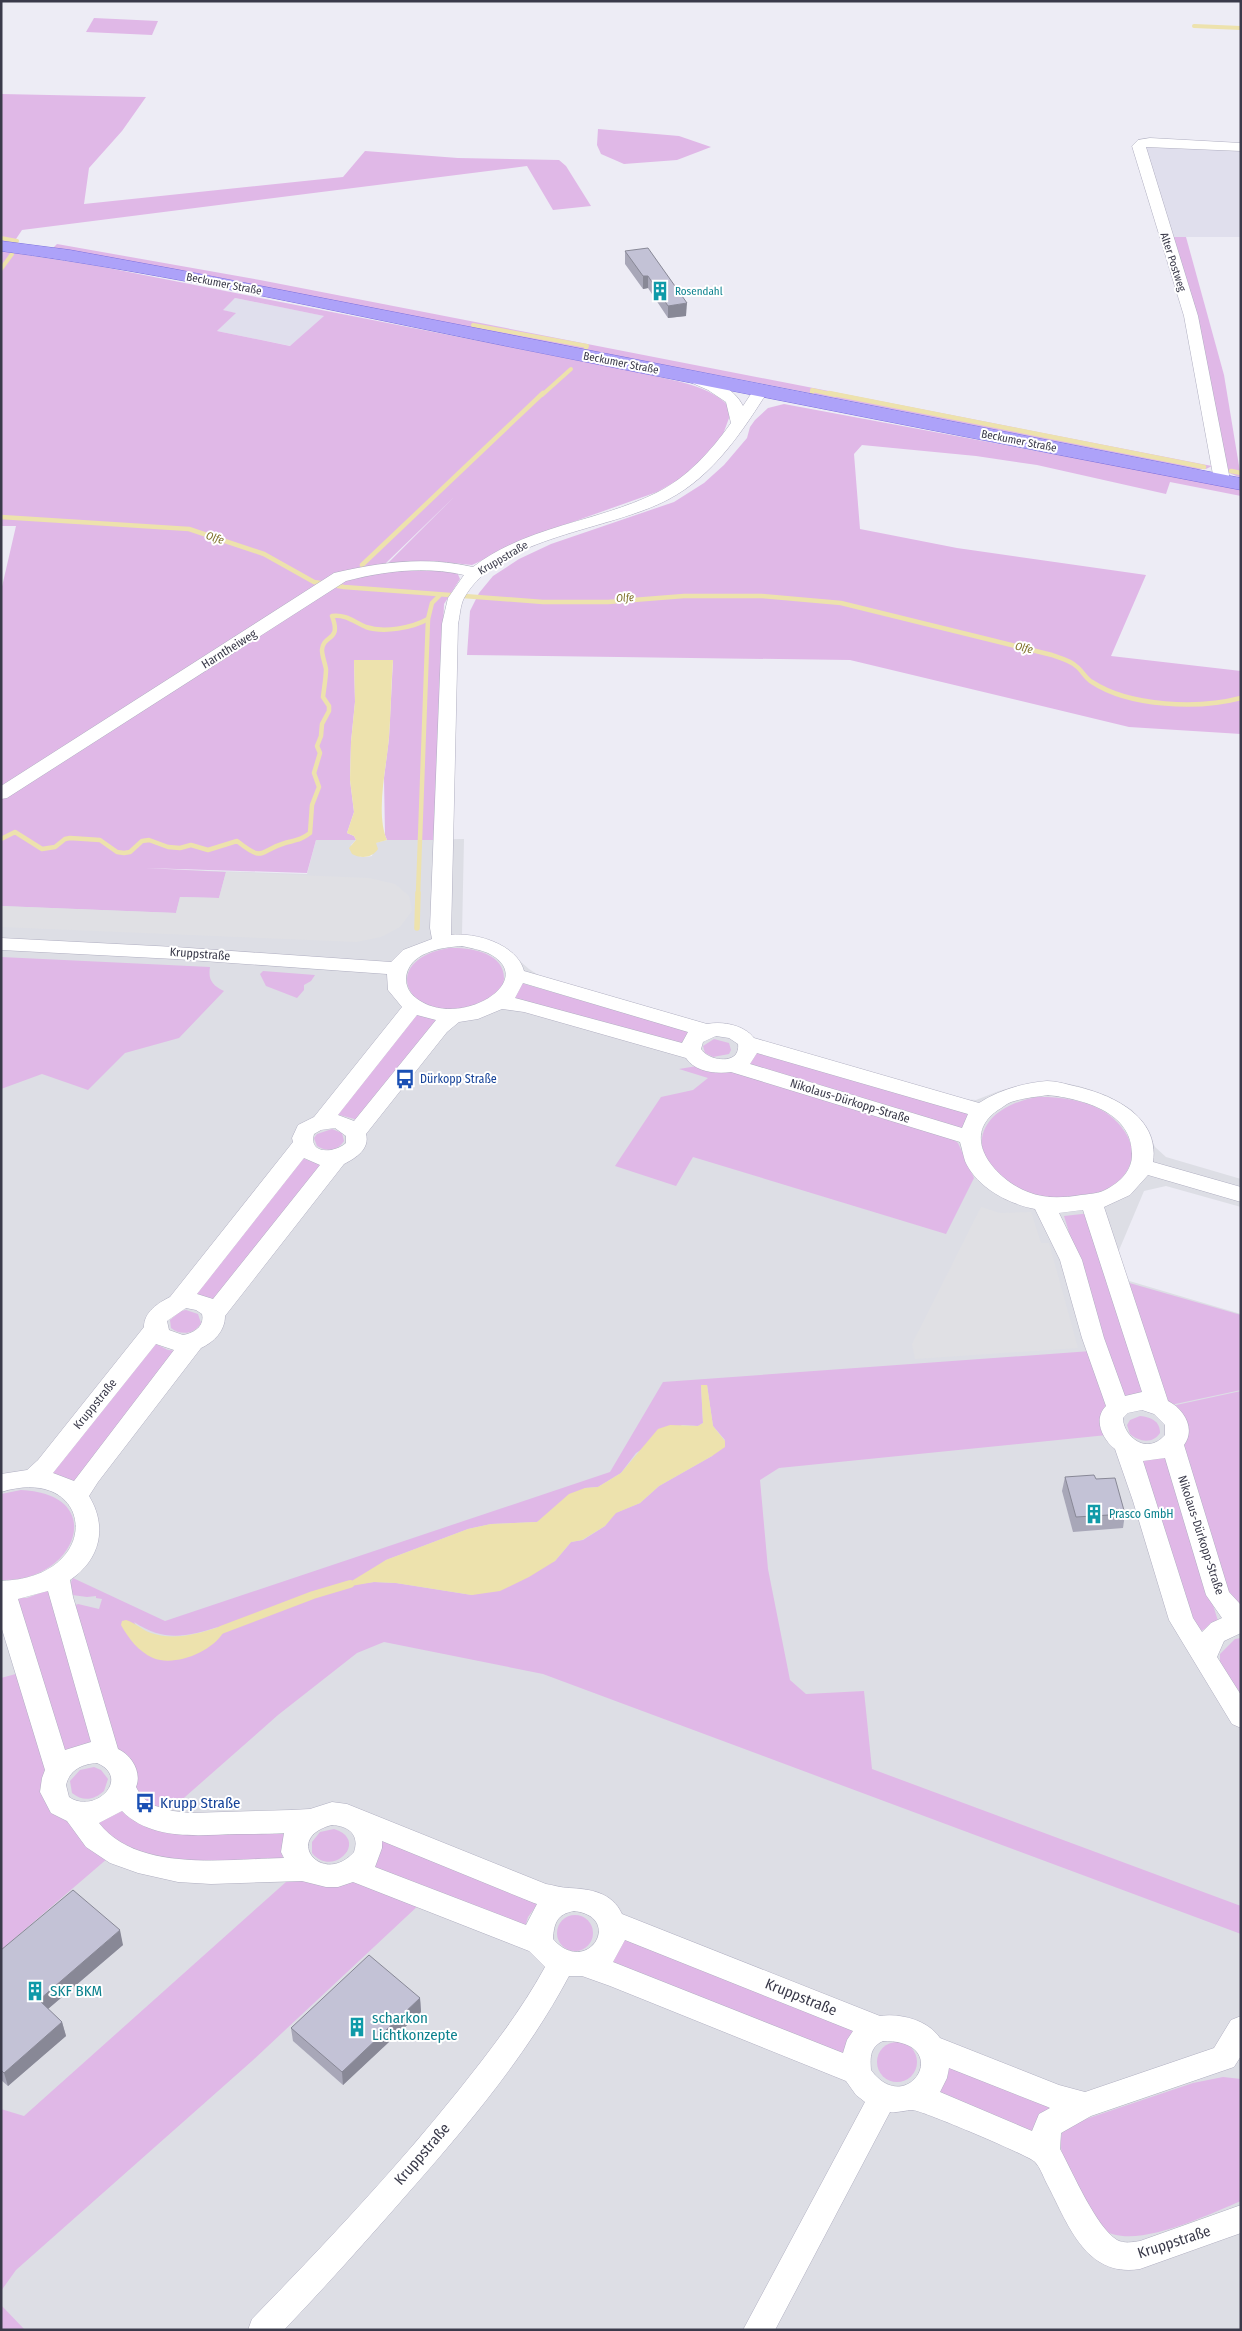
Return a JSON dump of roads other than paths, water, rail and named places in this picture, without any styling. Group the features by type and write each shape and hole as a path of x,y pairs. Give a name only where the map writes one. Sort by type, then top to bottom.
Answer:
{"main road":[{"name":"Beckumer Straße","path":"1,246 70,255 179,275 760,391 1231,482"}],"street":[{"name":"Alter Postweg","path":"1231,482 1191,316 1139,146 1150,142 1241,146"},
{"path":"688,376 708,384 735,404 739,424"},
{"name":"Kruppstraße","path":"450,940 440,928 444,770 450,624 453,604 462,588 476,573 506,553 540,537 662,496 692,477 721,447 739,424 760,391"},
{"name":"Harntheiweg","path":"1,794 340,577 394,565 428,563 476,573"},
{"path":"450,940 483,943 500,951 512,962 516,975 512,990 501,1002 487,1010 453,1016 429,1013 413,1006 403,998 397,989 395,979 398,969 407,956 423,947 450,940"},
{"name":"Kruppstraße","path":"1,944 175,953 398,969"},
{"path":"516,975 707,1031"},
{"name":"Nikolaus-Dürkopp-Straße","path":"501,1002 525,1006 692,1053 697,1059 712,1066 731,1065 969,1138"},
{"name":"Kruppstraße","path":"33,1479 46,1466 156,1328 156,1320 160,1313 167,1306 178,1302 302,1145 305,1131 321,1122 413,1006"},
{"path":"356,1133 440,1027 453,1016"},
{"path":"692,1053 691,1044 693,1040 707,1031 716,1029 736,1032 747,1043 982,1111"},
{"path":"731,1065 746,1056 749,1047 747,1043"},
{"path":"1048,1088 1081,1093 1110,1105 1131,1122 1143,1144 1142,1166 1129,1185 1113,1196 1092,1203 1074,1206 1044,1204 1014,1195 987,1177 973,1158 969,1138 974,1122 982,1111 998,1100 1017,1092 1048,1088"},
{"path":"77,1496 90,1476 193,1342 209,1333 213,1327 214,1314 338,1157 352,1150 357,1138 353,1128 343,1123 321,1122"},
{"path":"302,1145 307,1152 316,1156 338,1157"},
{"path":"1142,1166 1241,1195"},
{"name":"Nikolaus-Dürkopp-Straße","path":"1092,1203 1107,1254 1158,1405 1173,1416 1177,1424 1177,1438 1172,1444 1218,1595 1229,1610 1241,1621"},
{"path":"1044,1204 1071,1260 1093,1338 1118,1408"},
{"path":"178,1302 201,1302 207,1305 214,1314"},
{"path":"156,1328 161,1336 170,1341 177,1343 193,1342"},
{"path":"1158,1405 1134,1402 1118,1408 1112,1415 1110,1423 1111,1432 1126,1447 1146,1502 1181,1620 1241,1717"},
{"path":"1126,1447 1143,1452 1152,1452 1160,1451 1172,1444"},
{"path":"1,1483 33,1479 57,1484 77,1496 85,1506 89,1517 90,1530 85,1547 74,1563 57,1576 31,1588 2,1591 58,1770"},
{"path":"57,1576 61,1596 107,1754"},
{"name":"Nikolaus-Dürkopp-Straße","path":"1204,1659 1206,1644 1215,1632 1241,1621"},
{"path":"99,1752 107,1754 117,1760 124,1769 126,1780 124,1790 115,1802 102,1810 90,1814 77,1814 66,1810 57,1802 52,1792 53,1781 58,1770 68,1760 80,1754 99,1752"},
{"name":"Kruppstraße","path":"124,1790 128,1801 140,1811 172,1823 290,1822 310,1820 323,1814 337,1813 350,1816 361,1823 378,1828 544,1895 565,1899 581,1898 596,1903 606,1911 612,1922 879,2028 896,2026 912,2031 930,2047 1058,2098 1085,2105"},
{"path":"77,1814 96,1840 125,1858 142,1864 179,1871 304,1869"},
{"path":"310,1820 296,1836 294,1854 304,1869 312,1874 333,1877 353,1870 360,1864 368,1851 369,1841 367,1832 361,1823"},
{"path":"353,1870 539,1942"},
{"path":"565,1899 552,1906 542,1916 537,1929 539,1942 548,1955 572,1964 616,1975 856,2072"},
{"path":"572,1964 593,1961 609,1947 613,1930 612,1922"},
{"name":"Kruppstraße","path":"263,2330 324,2266 438,2138 500,2060 548,1989 572,1964"},
{"path":"879,2028 866,2035 858,2046 854,2059 856,2072 867,2087 883,2097 894,2100 914,2097 942,2106 1045,2151"},
{"name":"Kruppstraße","path":"1241,2029 1232,2061 1085,2105 1049,2124 1045,2136 1045,2151 1093,2238 1112,2253 1126,2257 1140,2255 1241,2220"},
{"path":"914,2097 928,2086 933,2078 936,2067 930,2047"},
{"path":"758,2330 883,2097"}],"waterway":[{"path":"1194,26 1241,28"},
{"path":"1,238 17,241"},
{"path":"1,269 12,254"},
{"path":"473,325 587,346 586,348"},
{"path":"542,395 571,369"},
{"path":"812,393 812,390 835,395"},
{"path":"362,565 543,393"},
{"path":"829,393 1204,467"},
{"path":"1231,471 1241,473"},
{"name":"Olfe","path":"1,517 189,529 264,554 314,582 344,587 543,602 608,602 684,596 762,596 841,603 1065,659 1074,664 1092,682 1125,697 1165,704 1205,704 1241,698"},
{"path":"428,619 432,603 439,596"},
{"path":"1,839 15,832 42,849 55,847 65,839 70,838 100,840 117,852 124,853 130,852 142,841 149,840 168,847 180,848 191,845 208,850 237,841 253,852 261,853 304,837 310,833 312,805 319,787 314,773 320,753 317,746 321,736 322,724 329,711 329,706 323,697 326,669 322,650 323,645 335,630 332,616 346,617 366,627 381,630 406,627 428,619"},
{"path":"418,894 428,619"},
{"path":"417,928 418,893"},
{"path":"221,1630 313,1595 350,1584"}],"place":[{"name":"Rosendahl","path":"660,291"},
{"name":"Dürkopp Straße","path":"405,1079"},
{"name":"Prasco GmbH","path":"1094,1514"},
{"name":"Krupp Straße","path":"145,1803"},
{"name":"SKF BKM","path":"35,1991"},
{"name":"scharkon Lichtkonzepte","path":"357,2027"}]}
